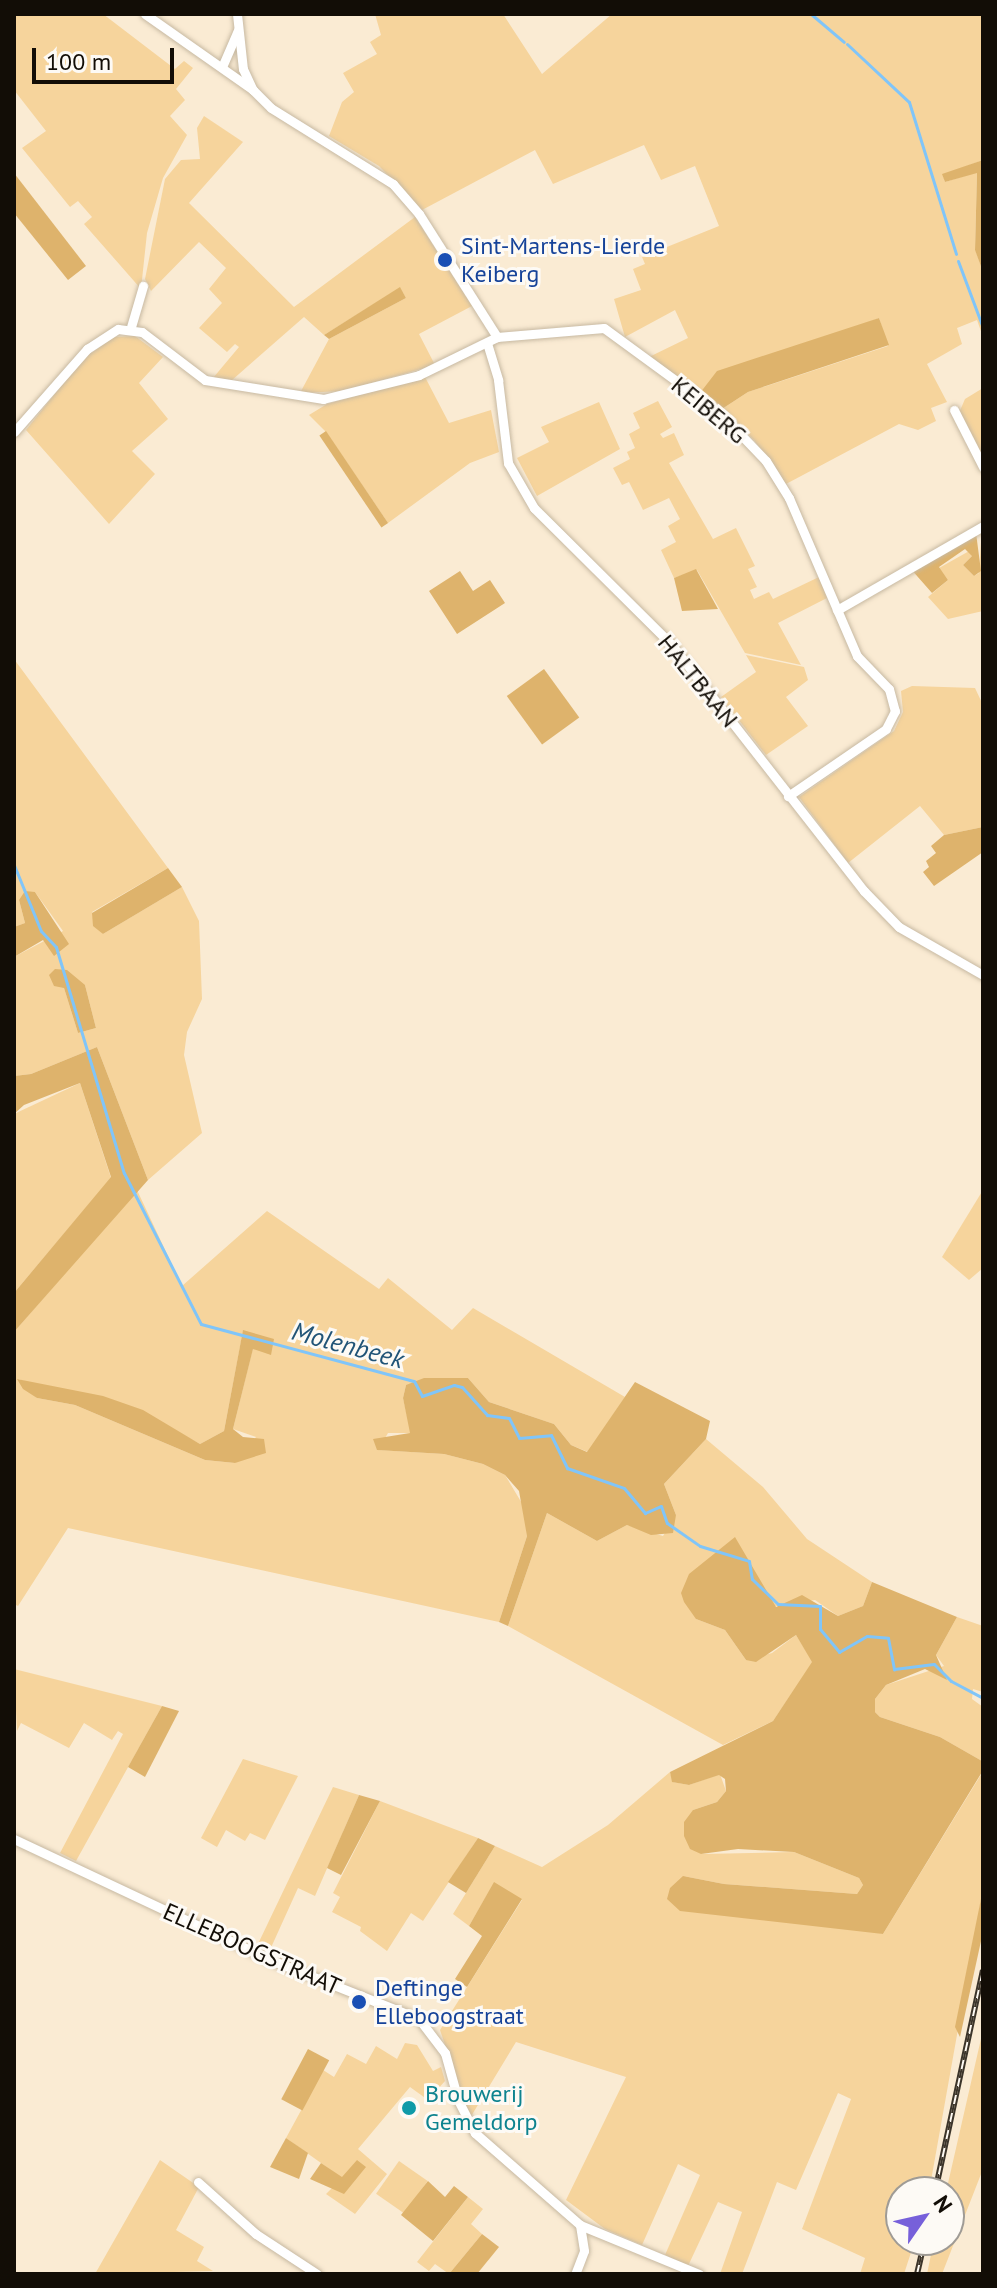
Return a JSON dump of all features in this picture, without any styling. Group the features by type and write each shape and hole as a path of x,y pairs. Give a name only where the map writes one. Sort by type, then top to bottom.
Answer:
{"street":[{"name":"HALTBAAN","path":"145,14 222,67 240,86 253,90 271,108 393,184 419,214 492,340 508,463 518,485 671,644 788,796 899,927 983,975"},
{"path":"237,14 243,69 253,90"},
{"path":"222,67 238,30"},
{"path":"131,327 143,286"},
{"path":"14,432 87,349 118,329 131,327 205,380 304,399 339,396 419,375 492,340"},
{"name":"KEIBERG","path":"492,340 604,328 720,413 782,485 862,665 889,689 893,720 788,796"},
{"path":"954,410 983,467"},
{"path":"837,610 980,528"},
{"name":"ELLEBOOGSTRAAT","path":"14,1839 271,1960 419,2019 445,2053 458,2100 475,2133 580,2225 699,2274"},
{"path":"198,2182 256,2234 317,2274"},
{"path":"575,2274 584,2251 580,2225"}],"shaded area":[{"path":"14,14 103,14 175,69 184,61 193,68 176,89 185,100 170,116 187,135 163,178 147,233 141,289 84,224 92,217 78,201 70,207 22,148 46,131 14,90"},
{"path":"375,14 503,14 542,74 612,14 983,14 983,160 943,175 945,182 977,172 975,249 983,272 983,337 977,320 957,328 962,344 927,364 947,402 931,408 936,421 918,430 899,424 786,484 754,440 722,409 748,392 888,346 879,318 700,393 649,357 688,338 675,310 625,337 614,299 641,290 633,269 645,264 642,257 719,226 695,166 661,180 644,145 553,184 535,150 422,210 379,166 329,136 342,102 354,92 343,73 377,54 370,42 381,35"},
{"path":"204,116 243,142 189,203 294,307 415,217 472,306 419,334 435,365 343,391 300,393 329,339 406,298 400,288 324,335 304,317 231,381 213,378 239,347 235,344 227,352 199,328 222,303 209,289 226,268 199,242 151,291 145,279 165,179 181,160 200,159 197,128"},
{"path":"983,160 983,272 975,250 977,173 945,182 942,174"},
{"path":"14,173 86,266 68,280 14,213"},
{"path":"400,287 406,298 329,339 324,335"},
{"path":"879,318 889,345 748,392 722,409 700,393 717,371"},
{"path":"135,336 163,357 139,383 168,419 132,451 155,474 109,524 26,430 83,359 114,337"},
{"path":"425,377 449,423 491,410 499,452 470,463 388,523 326,432 309,415 327,404"},
{"path":"983,388 983,459 959,413 965,399"},
{"path":"658,401 672,427 660,434 663,438 674,433 684,455 669,463 713,539 736,528 755,566 748,569 757,587 750,590 754,599 769,592 773,599 819,577 827,598 778,623 801,665 745,653 697,570 674,578 661,550 676,542 668,526 680,519 669,498 643,510 629,482 622,485 613,468 630,459 627,452 635,448 629,434 640,428 633,413"},
{"path":"599,402 620,449 537,496 517,458 549,442 541,427"},
{"path":"326,431 388,523 381,527 319,435"},
{"path":"976,533 981,571 974,576 963,565 972,556 965,549 939,567 948,580 932,593 910,568"},
{"path":"981,542 983,611 948,619 928,597 948,580 939,568 971,550 972,556 963,565 974,576 979,573"},
{"path":"696,569 718,609 682,611 674,578"},
{"path":"460,571 473,591 490,580 505,603 457,634 429,591"},
{"path":"746,655 804,667 808,680 786,697 808,726 766,755 721,697 756,672"},
{"path":"14,659 168,868 92,912 103,934 182,887 199,921 202,999 187,1032 184,1055 202,1133 148,1180 97,1047 31,1074 14,1076 14,957 63,931 35,892 19,900 25,923 14,927","holes":["85,985 96,1028 78,1033 64,988"]},
{"path":"544,669 579,718 542,745 507,696"},
{"path":"912,686 975,688 983,705 983,827 944,835 920,806 848,863 799,797 894,731 903,712 901,691"},
{"path":"983,827 983,852 934,886 923,872 929,867 926,861 936,853 931,846 944,835"},
{"path":"168,868 182,887 103,934 93,926 92,913"},
{"path":"25,891 35,892 69,944 54,956 43,940 14,957 14,927 25,923 19,900"},
{"path":"55,969 67,970 85,985 96,1028 78,1033 64,988 54,986 49,975"},
{"path":"97,1047 148,1180 14,1332 14,1293 111,1177 80,1083 24,1105 14,1114 14,1076 31,1074"},
{"path":"80,1083 111,1178 14,1293 14,1114"},
{"path":"137,1190 182,1286 267,1211 379,1289 388,1278 452,1330 473,1308 625,1397 588,1452 571,1445 554,1424 489,1402 468,1378 406,1385 403,1398 411,1433 388,1433 378,1450 444,1454 483,1464 505,1475 526,1510 527,1536 499,1622 68,1528 18,1606 14,1604 14,1332","holes":["243,1331 253,1348 233,1429 256,1437 235,1463 205,1460 75,1405 37,1398 18,1379 173,1429 200,1444 224,1431"]},
{"path":"983,1190 983,1268 969,1280 942,1257"},
{"path":"243,1330 274,1339 271,1355 253,1349 233,1429 243,1437 264,1439 266,1453 235,1463 205,1460 75,1405 37,1398 23,1389 17,1379 103,1396 143,1410 200,1444 224,1431"},
{"path":"424,1378 468,1378 489,1402 554,1424 571,1445 587,1452 635,1382 710,1421 706,1439 664,1484 676,1515 673,1533 651,1535 627,1525 597,1541 547,1513 508,1626 499,1622 527,1536 519,1491 505,1475 483,1464 444,1454 377,1450 373,1439 410,1433 403,1398 406,1385"},
{"path":"706,1439 763,1487 807,1539 872,1582 863,1606 838,1616 815,1600 696,1619 725,1630 746,1660 772,1653 796,1635 813,1662 773,1721 723,1745 508,1626 547,1513 597,1541 627,1525 663,1536 676,1515 664,1484"},
{"path":"735,1537 776,1607 802,1595 838,1616 863,1606 872,1582 957,1617 936,1655 947,1680 925,1669 886,1685 875,1699 875,1712 880,1717 940,1737 982,1761 982,1772 883,1934 680,1911 667,1899 670,1888 683,1876 724,1884 857,1894 863,1885 859,1878 794,1852 738,1849 701,1854 690,1849 684,1836 684,1822 693,1810 717,1802 726,1791 725,1779 719,1775 689,1785 672,1782 670,1772 773,1721 812,1662 796,1635 756,1662 746,1660 725,1630 696,1619 684,1602 681,1593 689,1574"},
{"path":"957,1617 983,1626 983,1692 973,1689 972,1699 983,1707 983,1889 932,2176 885,2176 885,2256 910,2256 904,2274 860,2274 865,2258 802,2229 851,2099 838,2093 796,2190 777,2182 742,2274 720,2274 742,2212 718,2202 688,2266 665,2255 700,2175 678,2164 642,2245 605,2229 566,2200 626,2077 516,2042 470,2118 440,2030 522,1900 494,1883 469,1926 453,1914 495,1846 542,1867 608,1825 670,1772 673,1782 689,1785 720,1774 726,1791 717,1802 693,1810 701,1854 794,1852 859,1878 863,1885 857,1894 724,1884 683,1876 883,1934 982,1773 982,1761 940,1737 880,1717 875,1712 875,1699 886,1685 944,1666 936,1655"},
{"path":"14,1669 162,1706 76,1861 60,1853 123,1734 118,1731 112,1740 84,1723 69,1748 21,1723 17,1731"},
{"path":"162,1706 179,1711 145,1777 128,1767"},
{"path":"243,1759 298,1776 265,1840 250,1833 245,1841 226,1830 217,1847 201,1838"},
{"path":"333,1787 359,1795 315,1896 298,1888 269,1952 257,1946"},
{"path":"359,1795 380,1801 341,1875 327,1868"},
{"path":"380,1801 478,1838 423,1921 411,1913 387,1951 360,1931 361,1927 332,1912 340,1897 333,1893"},
{"path":"478,1838 495,1846 466,1893 448,1882"},
{"path":"494,1882 522,1899 467,1987 455,1979 482,1936 469,1926"},
{"path":"983,1889 983,1932 960,2037 955,2027"},
{"path":"983,2030 983,2169 965,2215 965,2176 950,2176"},
{"path":"405,2043 417,2045 433,2071 441,2067 445,2081 428,2100 410,2087 358,2149 387,2174 355,2214 326,2194 342,2178 286,2138 323,2070 334,2077 347,2054 366,2064 376,2046 397,2059"},
{"path":"308,2049 329,2060 302,2111 281,2099"},
{"path":"286,2138 308,2153 299,2179 270,2167"},
{"path":"160,2160 199,2187 176,2230 204,2247 197,2261 213,2271 95,2274"},
{"path":"357,2160 366,2167 344,2194 310,2179 321,2163 342,2177"},
{"path":"399,2161 428,2181 405,2214 376,2194"},
{"path":"428,2181 445,2197 454,2186 468,2197 433,2241 401,2215"},
{"path":"468,2197 483,2209 471,2224 482,2234 449,2274 435,2264 429,2271 417,2262"},
{"path":"482,2234 499,2247 477,2274 449,2274"},
{"path":"931,2256 949,2256 942,2274 927,2274"}],"waterway":[{"path":"811,14 844,42"},
{"path":"847,44 909,102 956,254"},
{"path":"958,261 983,328"},
{"name":"Molenbeek","path":"14,865 41,931 56,947 124,1173 201,1324 414,1381 422,1396 454,1385 462,1387 487,1415 509,1418 519,1438 551,1435 567,1468 624,1488 645,1513 661,1506 667,1523 700,1546 749,1561 752,1579 778,1604 820,1606 820,1629 839,1652 867,1636 888,1638 894,1669 934,1664 951,1681 983,1698"}],"railway":[{"path":"938,2176 983,1970"},
{"path":"917,2274 921,2256"}],"place":[{"name":"Sint-Martens-Lierde Keiberg","path":"445,260"},
{"name":"Deftinge Elleboogstraat","path":"359,2002"},
{"name":"Brouwerij Gemeldorp","path":"409,2108"}]}
